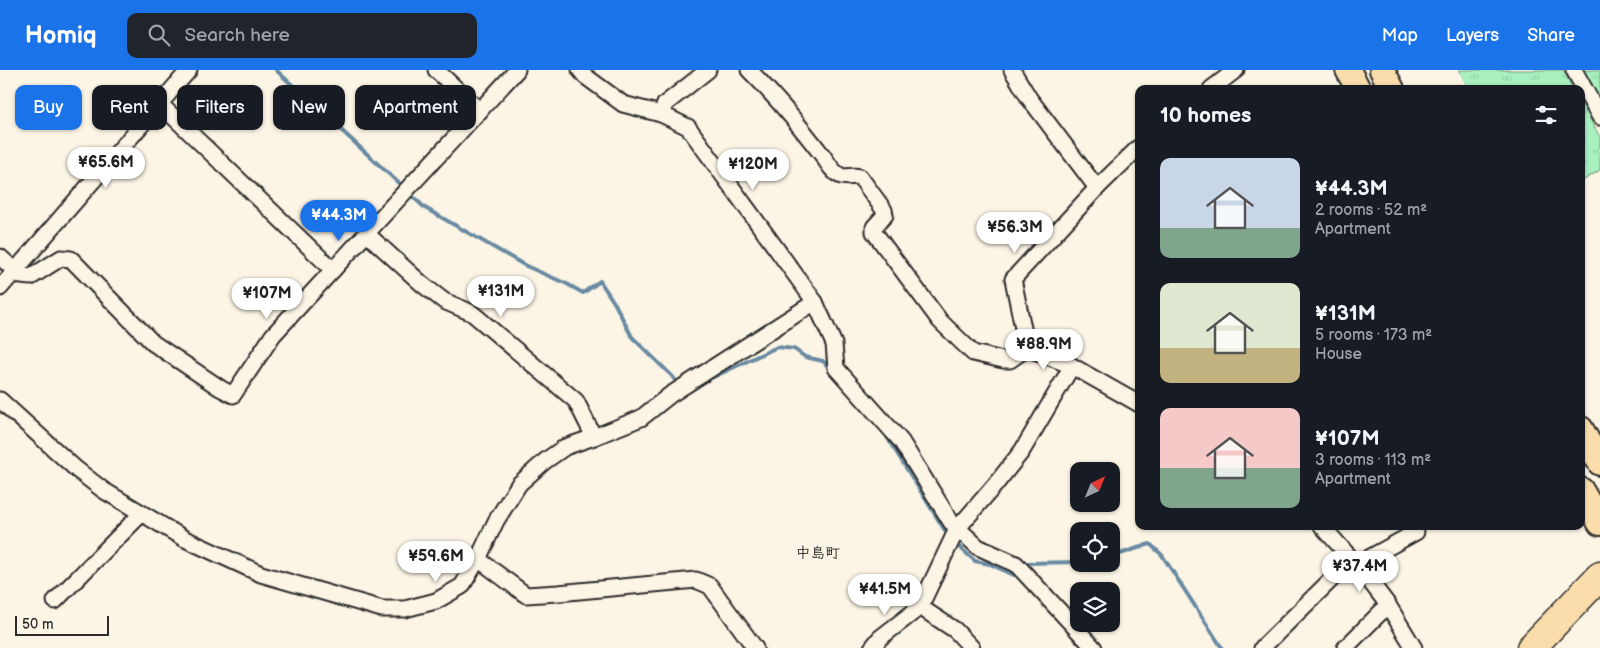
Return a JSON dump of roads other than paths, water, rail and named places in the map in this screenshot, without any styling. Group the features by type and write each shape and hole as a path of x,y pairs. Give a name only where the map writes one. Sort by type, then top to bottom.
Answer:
{"highway":[{"path":"1531,648 1600,576"}],"main road":[{"path":"1348,70 1356,85"},
{"path":"1382,70 1390,85"},
{"path":"1585,437 1600,464"},
{"path":"1585,497 1600,524"}],"street":[{"path":"167,96 189,70"},
{"path":"436,70 480,111"},
{"path":"0,258 21,276 31,277 61,258 71,259 154,343 233,396 273,335 517,70"},
{"path":"580,70 585,76 623,104 661,114 688,127 815,302 834,344 836,368 901,441 951,522 978,547 1016,564 1094,648"},
{"path":"661,114 664,104 708,70"},
{"path":"750,70 798,123 834,170 841,176 860,177 884,210 885,215 874,227 874,232 940,321 973,352 1010,360 1027,348"},
{"path":"1012,70 1029,98 1097,188"},
{"path":"1216,85 1236,70"},
{"path":"1574,70 1582,85"},
{"path":"1585,90 1600,117"},
{"path":"167,111 332,270"},
{"path":"0,288 137,130"},
{"path":"1027,348 1013,279 1097,188 1135,151"},
{"path":"367,234 422,284 444,301 472,313 576,401 594,437"},
{"path":"0,400 76,469 103,490 185,539 261,574 382,609 405,609 436,601 462,586 478,559 496,521 520,484 545,461 565,447 641,418 670,395 815,302"},
{"path":"1027,348 1072,366 1135,402"},
{"path":"872,648 880,638 920,607 957,529 1022,451 1072,366"},
{"path":"55,601 141,514"},
{"path":"1326,530 1388,605 1414,648"},
{"path":"1262,648 1354,562 1416,532 1415,530"},
{"path":"478,559 526,595 696,580 710,586 755,648"},
{"path":"1345,648 1388,605"},
{"path":"920,607 955,630 972,648"}],"waterway":[{"path":"276,70 404,188"},
{"path":"409,193 425,208 526,266 583,293 600,281 615,304 632,337 678,384"},
{"path":"705,381 777,347 794,349 805,357 823,361 831,370"},
{"path":"887,437 949,537"},
{"path":"954,542 975,561 990,564 1014,575 1018,571"},
{"path":"1120,554 1150,544 1162,555 1222,648"},
{"path":"1023,566 1026,563 1070,562"}],"district":[{"name":"中島町","path":"818,553"}]}
